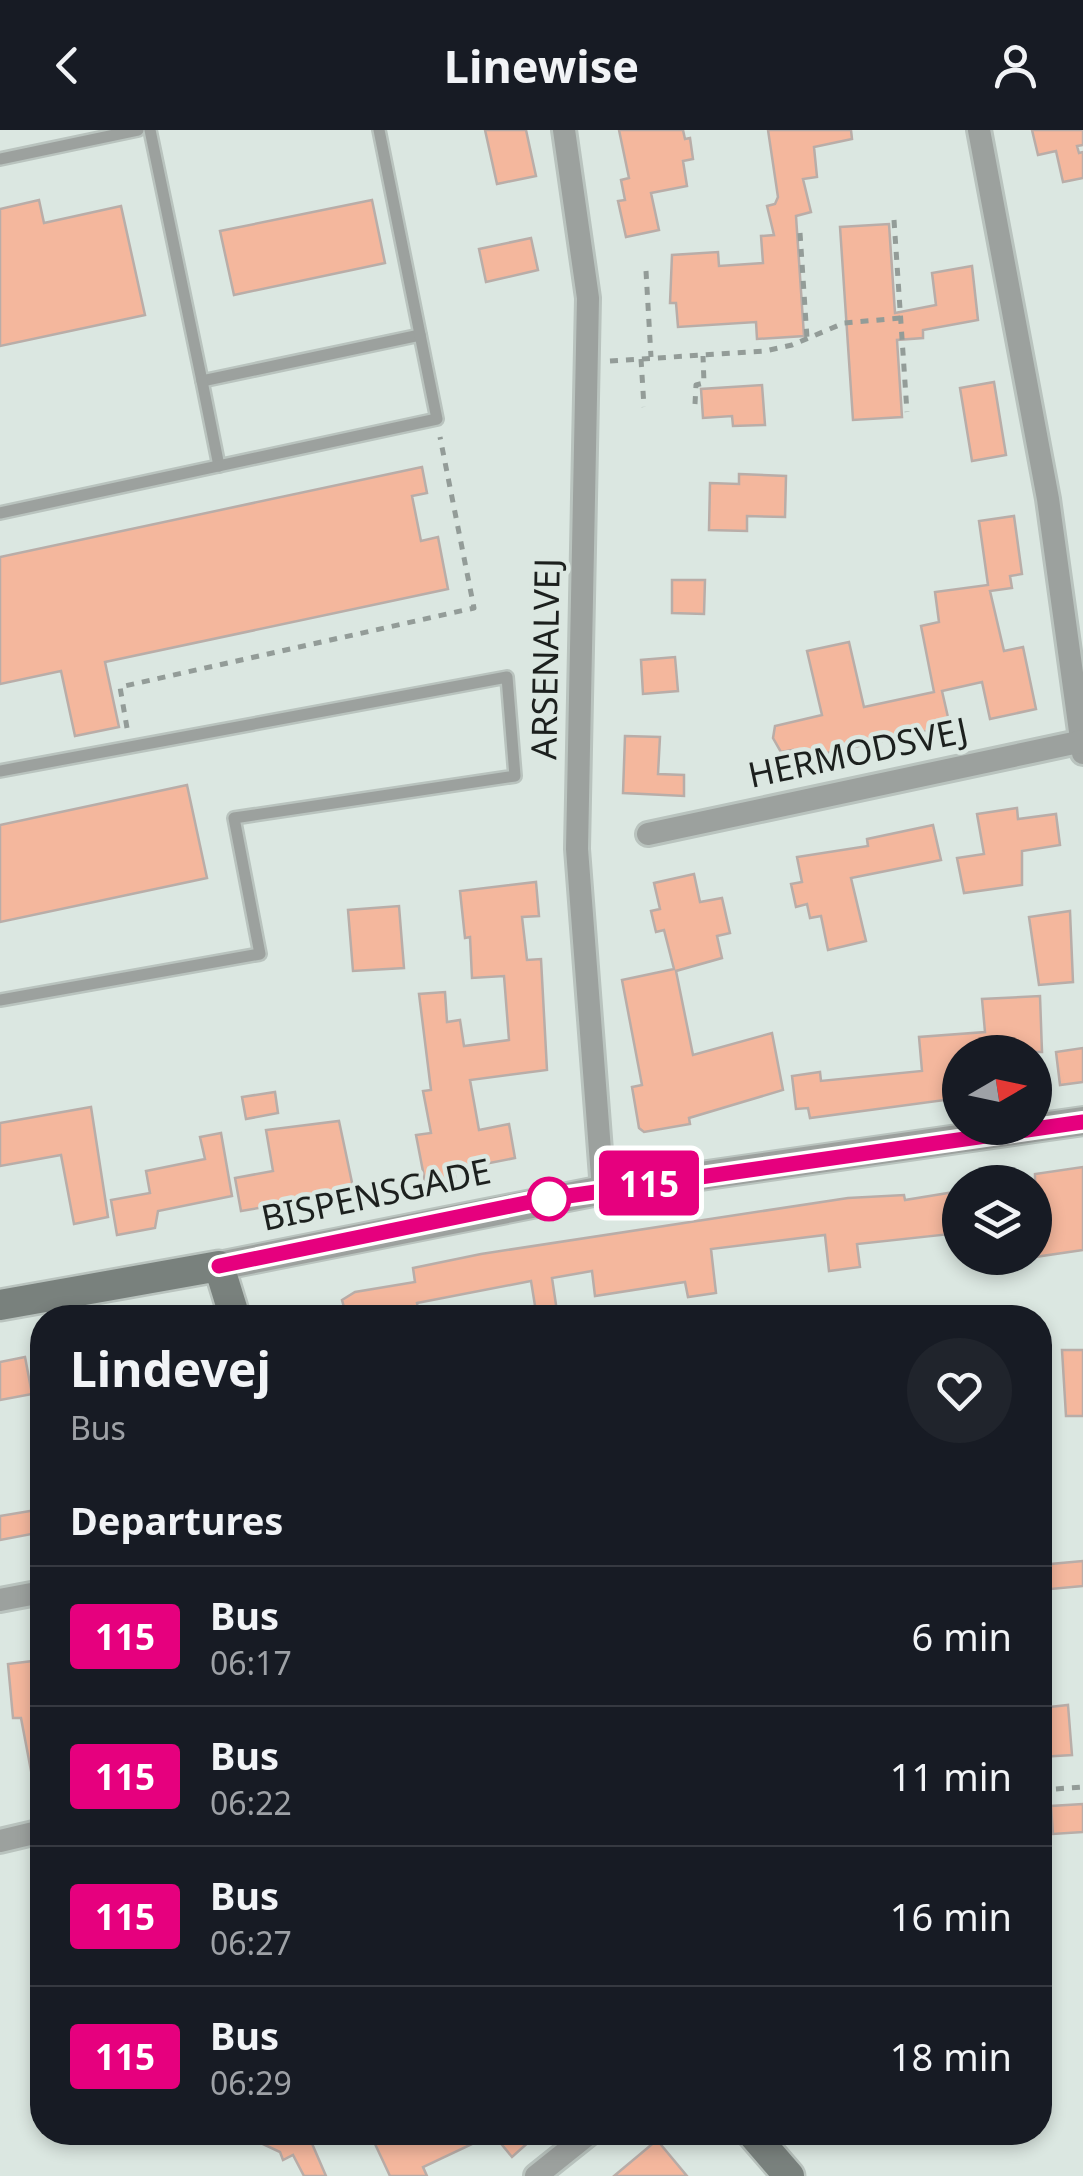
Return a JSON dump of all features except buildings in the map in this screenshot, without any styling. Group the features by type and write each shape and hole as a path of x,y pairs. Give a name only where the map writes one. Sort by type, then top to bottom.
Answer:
{"main road":[{"path":"0,1306 219,1266 231,1305"},
{"path":"762,2145 789,2176"}],"street":[{"name":"ARSENALVEJ","path":"564,130 588,298 577,849 604,1190"},
{"path":"979,130 1048,498 1082,745"},
{"name":"HERMODSVEJ","path":"648,834 1082,745"},
{"name":"BISPENSGADE","path":"219,1266 604,1190 1083,1122"},
{"path":"0,1600 30,1594"},
{"path":"0,1841 30,1834"},
{"path":"536,2176 575,2145"}],"lane":[{"path":"0,159 138,130"},
{"path":"150,130 219,466"},
{"path":"0,513 436,419 379,130"},
{"path":"202,380 420,334"},
{"path":"0,771 507,677 515,776 234,818 260,954 0,1000"}],"path":[{"path":"894,220 907,412"},
{"path":"800,233 807,338"},
{"path":"646,270 651,358"},
{"path":"587,362 765,351 844,323 901,318"},
{"path":"695,404 696,385 704,383 703,356"},
{"path":"640,359 644,408"},
{"path":"131,746 120,688 474,608 436,419"},
{"path":"1052,1789 1083,1788"}],"bus line":[{"name":"115","path":"219,1266 540,1200 1083,1122"}]}
